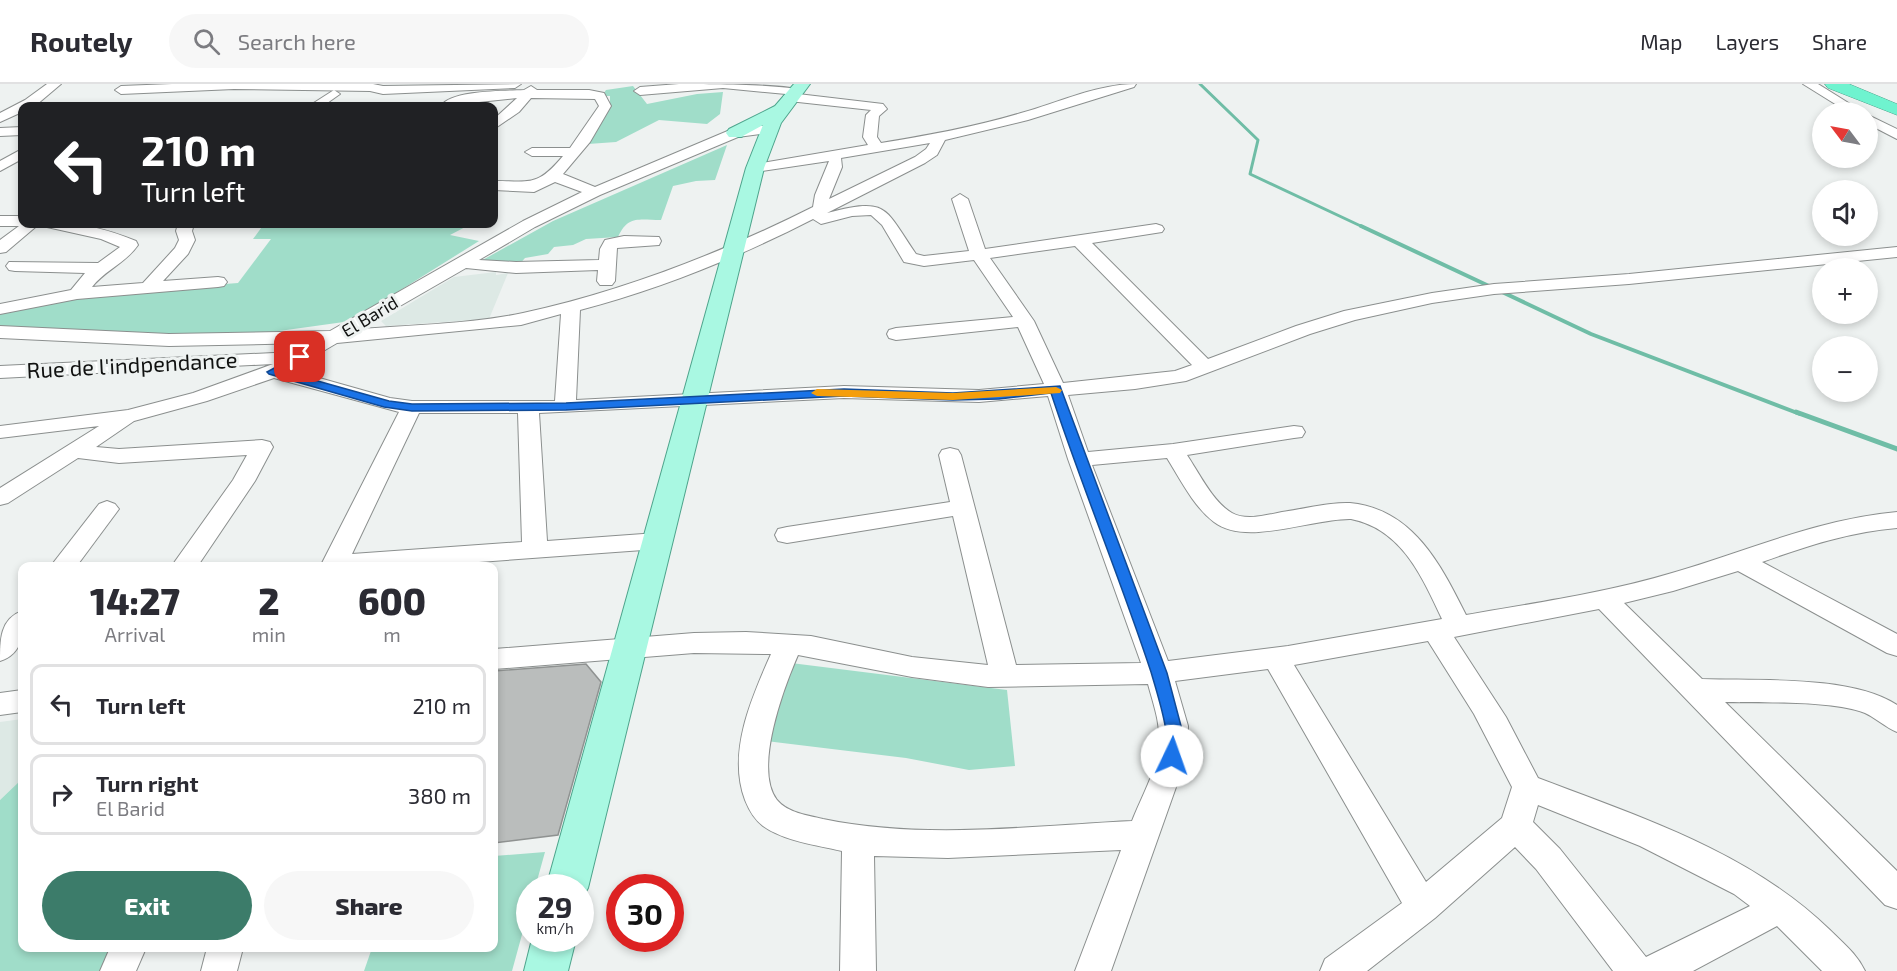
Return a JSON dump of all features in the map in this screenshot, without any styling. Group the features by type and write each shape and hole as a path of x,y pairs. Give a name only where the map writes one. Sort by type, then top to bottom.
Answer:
{"highway":[{"path":"1833,84 1897,110"},
{"path":"1852,84 1897,103"}],"main road":[{"path":"727,136 783,107"},
{"path":"571,874 755,168 783,107"},
{"path":"546,971 551,952"}],"street":[{"path":"30,102 55,84"},
{"path":"174,102 318,85 370,87 383,90 515,84"},
{"path":"593,94 607,84"},
{"path":"640,91 723,84 783,107 878,107 880,109 873,115 870,137 876,146"},
{"path":"755,168 940,137 1023,117 1130,84"},
{"path":"1809,84 1839,102"},
{"path":"121,90 235,85 255,92"},
{"path":"498,121 531,89"},
{"path":"455,102 461,99 531,89 600,96 605,106 585,139 554,176 534,187 498,185"},
{"path":"321,102 334,94"},
{"name":"El Barid","path":"0,432 129,416 200,397 273,372 529,224 595,192 727,136 783,107"},
{"path":"0,118 18,108"},
{"path":"1878,125 1897,135"},
{"path":"0,132 18,131"},
{"path":"0,332 169,340 337,337 471,326 521,319 604,298 734,250 784,228 927,156 940,137"},
{"path":"532,152 573,152"},
{"path":"821,208 821,198 835,174 836,161 832,154"},
{"path":"0,167 18,156"},
{"path":"554,176 595,192"},
{"path":"960,199 979,255 1025,321 1056,389 1079,459 1159,673 1173,726 1174,744 1093,971"},
{"path":"784,228 853,211 873,210 883,216 910,258 931,261 1156,230"},
{"path":"0,221 18,221"},
{"path":"0,248 26,228"},
{"path":"72,228 106,235 130,245 123,254 88,279 77,294"},
{"path":"148,288 182,250 187,240 185,228"},
{"path":"1080,240 1206,368"},
{"path":"604,298 608,249 611,244 624,241 653,241"},
{"path":"273,372 388,404 412,407 566,407 844,392 970,396 1179,377 1303,330 1432,298 1494,289 1629,279 1897,252"},
{"path":"462,262 483,267 519,268 608,265"},
{"path":"15,266 102,268"},
{"path":"0,309 77,294 218,282"},
{"path":"566,407 571,307"},
{"path":"896,334 1025,321"},
{"name":"Rue de l'indpendance","path":"0,372 300,357"},
{"path":"335,562 412,407"},
{"path":"528,407 535,549"},
{"path":"0,498 129,416"},
{"path":"1079,459 1173,451 1294,432"},
{"path":"74,451 119,456 262,447 244,481 187,562"},
{"path":"1173,451 1220,516 1233,522 1254,525 1352,512 1385,523 1406,537 1423,558 1446,627 1467,675 1527,787 1516,826 1423,907 1338,971"},
{"path":"950,455 1005,677"},
{"path":"787,535 963,507"},
{"path":"67,562 107,509"},
{"path":"498,659 629,648 746,642 789,644 934,670 1005,677 1159,673 1275,657 1605,599 1740,561 1819,533 1863,523 1897,520"},
{"path":"372,562 657,541"},
{"path":"1740,561 1897,646"},
{"path":"1605,599 1897,894"},
{"path":"0,651 18,626"},
{"path":"789,644 760,715 755,767 757,791 764,807 778,818 792,825 858,840 903,844 1142,835"},
{"path":"1275,657 1423,907"},
{"path":"1695,690 1838,695 1875,705 1897,720"},
{"path":"1854,698 1897,698"},
{"path":"0,704 18,702"},
{"path":"1527,787 1651,836 1746,883 1803,927 1847,971"},
{"path":"1516,826 1548,859 1635,971"},
{"path":"858,840 858,971"},
{"path":"1656,971 1745,927 1779,907"},
{"path":"118,971 126,952"},
{"path":"219,971 224,952"}],"shaded area":[{"path":"496,272 496,275 508,273 489,319 386,326 381,321 454,277"},
{"path":"18,720 18,783 0,800 0,722"}],"green space":[{"path":"633,86 647,104 697,94 723,92 720,114 707,124 659,120 616,142 588,144 610,103 610,96 602,96 606,90"},
{"path":"727,145 715,180 673,186 661,220 635,220 626,225 618,237 586,239 573,245 554,247 548,254 525,258 517,267 479,262 553,221"},
{"path":"261,228 463,228 450,235 479,241 351,321 244,336 0,328 0,312 94,294 238,283 271,239 253,239"},
{"path":"791,663 1007,690 1015,766 969,770 906,758 766,741"},
{"path":"18,783 18,952 121,952 112,971 0,971 0,800"},
{"path":"545,852 539,874 516,874 517,952 512,971 364,971 371,952 498,952 498,856"}],"building":[{"path":"586,664 601,682 558,835 498,842 498,671"}],"waterway":[{"path":"1200,84 1258,140 1250,174 1365,228"},
{"path":"1361,226 1491,287"},
{"path":"1500,291 1591,334 1800,414"},
{"path":"1796,412 1897,449"}],"slow traffic":[{"path":"817,393 953,397 1056,390"}],"route":[{"path":"300,357 273,372 324,384 388,404 412,407 566,407 844,392 953,397 1056,389 1079,459 1159,673 1173,726 1172,756"}]}
